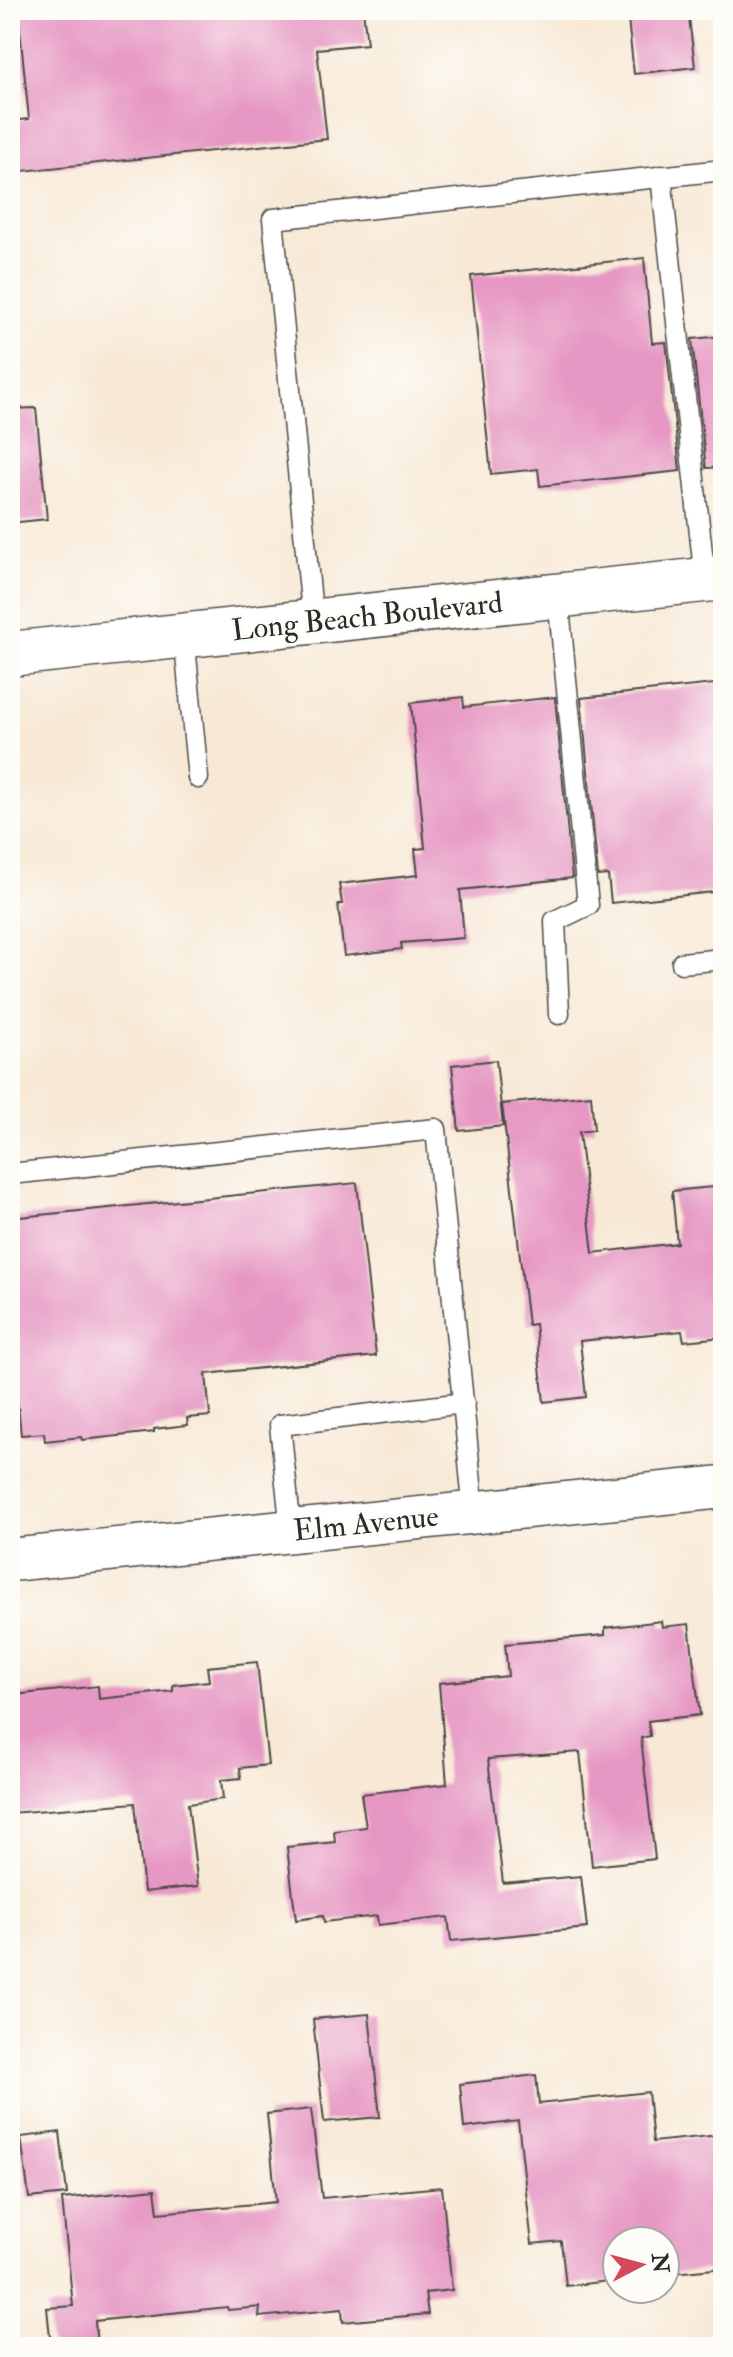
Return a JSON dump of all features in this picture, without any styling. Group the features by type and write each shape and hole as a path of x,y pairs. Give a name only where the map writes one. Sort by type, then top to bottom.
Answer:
{"main road":[{"name":"Long Beach Boulevard","path":"10,654 714,579"}],"street":[{"name":"Elm Avenue","path":"10,1560 723,1487"}],"lane":[{"path":"313,622 273,219 723,170"},
{"path":"661,176 714,579"},
{"path":"558,597 588,905 555,921 559,1014"},
{"path":"184,635 198,778"},
{"path":"682,963 723,959"},
{"path":"10,1174 436,1129 474,1513"},
{"path":"291,1531 280,1425 464,1403"}],"building":[{"path":"18,10 363,10 367,44 317,49 327,139 13,172 10,121 29,119"},
{"path":"627,10 688,10 695,67 634,74"},
{"path":"644,258 652,343 666,342 680,471 540,486 538,469 491,474 471,276"},
{"path":"723,336 723,467 706,468 692,339"},
{"path":"36,408 47,519 10,523 10,409"},
{"path":"723,683 723,891 611,903 608,875 598,876 581,698"},
{"path":"463,697 464,707 555,697 572,878 460,890 464,938 401,943 402,949 344,956 339,884 418,875 415,849 425,848 411,703"},
{"path":"496,1060 503,1126 459,1131 452,1065"},
{"path":"591,1095 594,1130 579,1132 593,1253 677,1243 672,1191 723,1186 723,1337 684,1341 682,1331 580,1341 586,1397 544,1402 535,1324 528,1325 502,1104"},
{"path":"357,1183 376,1356 206,1374 210,1416 187,1418 188,1425 82,1440 81,1437 45,1441 44,1433 21,1435 17,1393 10,1394 10,1218"},
{"path":"661,1621 662,1627 689,1624 700,1715 648,1721 650,1736 641,1738 655,1859 592,1866 580,1752 488,1759 503,1883 581,1876 587,1928 451,1941 448,1917 378,1925 377,1916 324,1922 323,1916 296,1920 287,1847 335,1842 334,1831 366,1827 361,1794 447,1784 439,1683 508,1676 505,1644 605,1635 605,1628"},
{"path":"257,1662 268,1765 240,1768 241,1778 221,1780 223,1799 188,1804 198,1886 144,1892 135,1803 10,1813 10,1722 17,1722 14,1695 98,1686 99,1699 173,1691 173,1685 209,1681 207,1667"},
{"path":"369,2014 380,2117 324,2122 313,2019"},
{"path":"536,2075 539,2104 648,2092 653,2142 719,2135 723,2170 723,2268 681,2272 681,2225 601,2225 601,2282 566,2286 561,2241 532,2244 518,2121 464,2128 460,2084"},
{"path":"311,2109 322,2198 442,2187 452,2290 425,2293 428,2314 343,2322 342,2309 259,2317 260,2307 228,2310 227,2307 95,2321 97,2347 51,2347 47,2308 73,2306 62,2199 155,2189 158,2213 276,2202 267,2114"},
{"path":"60,2132 67,2194 29,2198 21,2137"}]}
